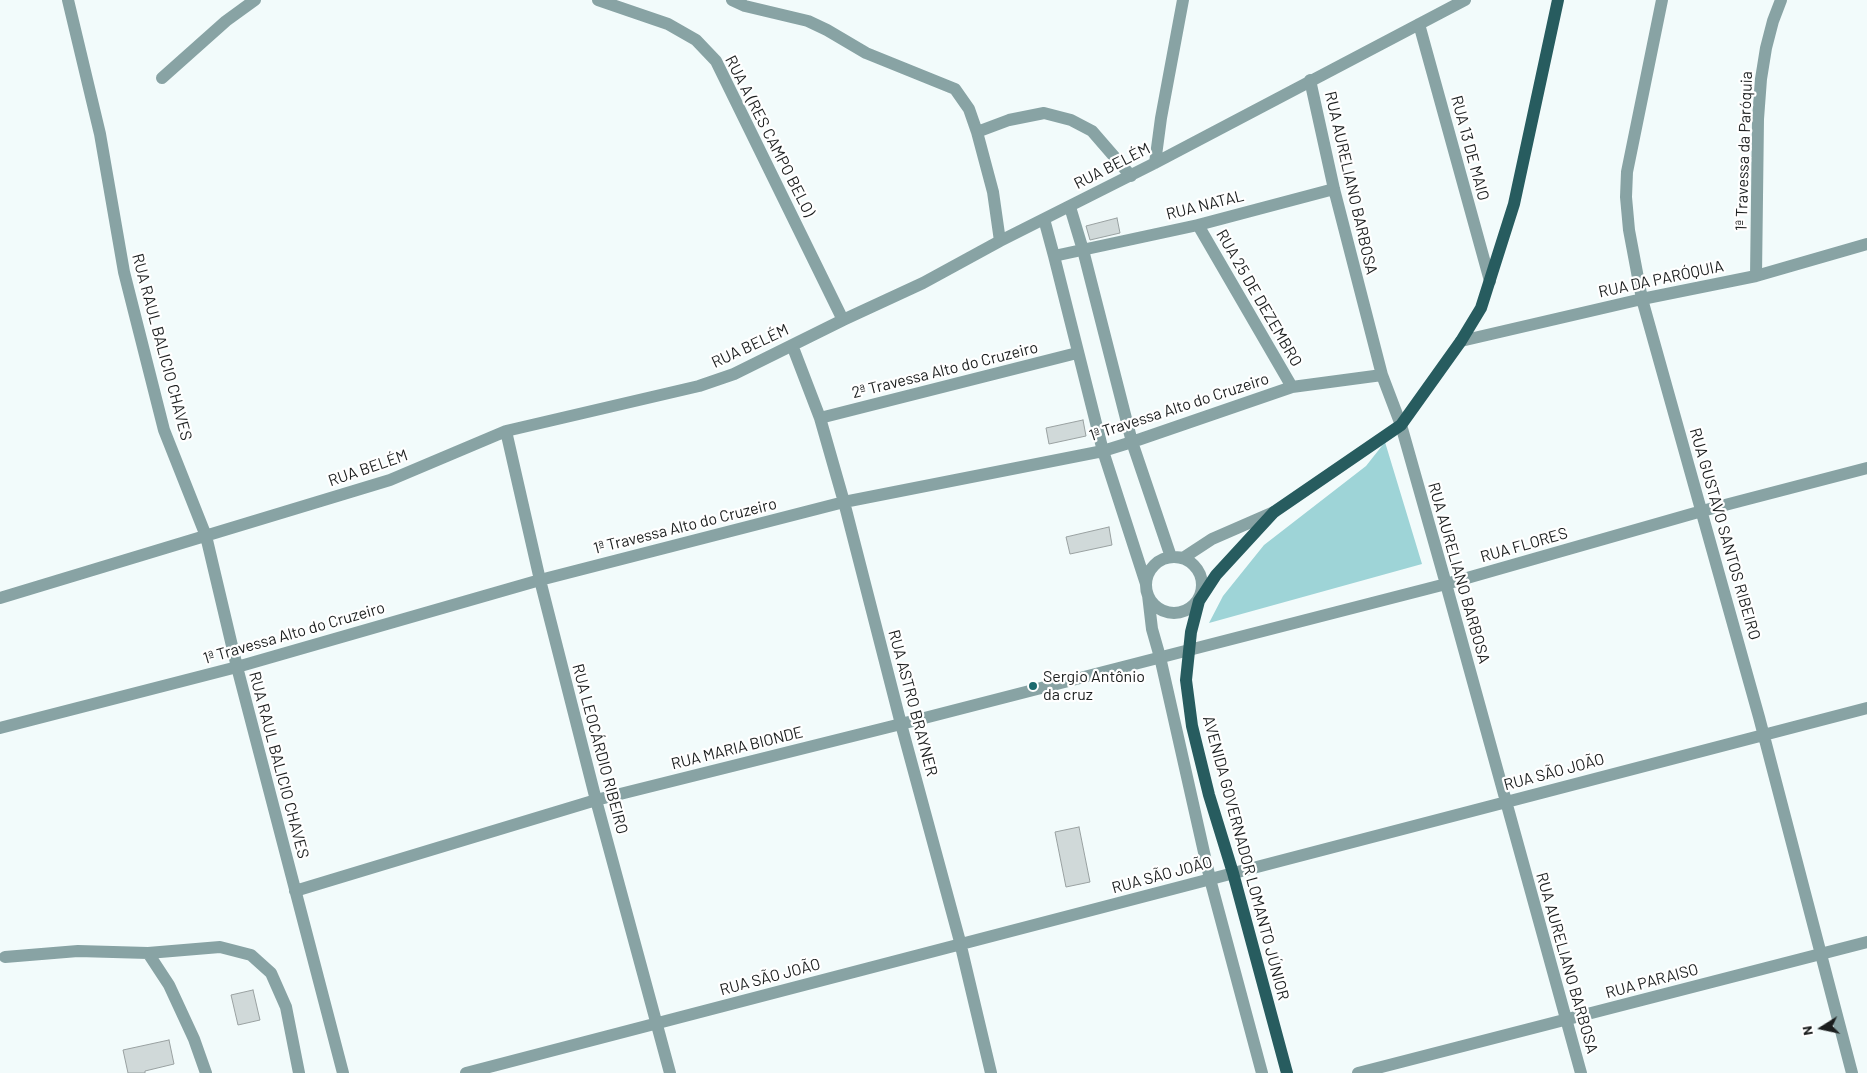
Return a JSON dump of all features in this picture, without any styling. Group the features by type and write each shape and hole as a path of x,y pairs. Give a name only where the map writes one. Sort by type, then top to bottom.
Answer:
{"main road":[{"name":"AVENIDA GOVERNADOR LOMANTO JÚNIOR","path":"1287,1073 1233,873 1209,795 1192,726 1186,680 1191,632 1199,601 1216,575 1274,512 1400,426 1461,341 1481,308 1514,204 1558,0"}],"street":[{"name":"RUA RAUL BALICIO CHAVES","path":"68,0 100,134 124,272 164,430 206,536 237,667 343,1073"},
{"path":"162,78 226,21 255,0"},
{"name":"RUA A (RES CAMPO BELO)","path":"598,0 668,24 696,40 716,61 843,320"},
{"path":"732,0 745,6 808,21 866,53 955,89 969,109 977,132 994,192 1000,241"},
{"path":"1155,163 1161,118 1183,0"},
{"name":"RUA BELÉM","path":"0,598 390,480 506,431 699,386 734,374 923,283 1000,241 1131,176 1465,0"},
{"name":"RUA GUSTAVO SANTOS RIBEIRO","path":"1662,0 1627,172 1626,197 1629,230 1642,299 1764,734 1852,1073"},
{"name":"1ª Travessa da Paróquia","path":"1756,276 1758,119 1766,48 1781,0"},
{"name":"RUA 13 DE MAIO","path":"1419,24 1490,281"},
{"name":"RUA AURELIANO BARBOSA","path":"1310,80 1334,189 1382,375 1400,426 1446,584 1581,1073"},
{"path":"977,132 1009,120 1044,112 1071,120 1092,131 1131,176"},
{"name":"RUA NATAL","path":"1083,250 1198,224 1334,189"},
{"path":"1070,207 1083,250 1132,442 1177,558"},
{"path":"1044,219 1103,451 1147,589 1153,604 1161,611 1171,614 1182,613 1192,608 1199,601 1202,593 1201,576 1197,568 1191,562 1177,558"},
{"name":"RUA 25 DE DEZEMBRO","path":"1198,224 1292,387"},
{"name":"RUA DA PARÓQUIA","path":"1461,341 1642,299 1756,276 1867,244"},
{"path":"1054,256 1083,250"},
{"name":"RUA ASTRO BRAYNER","path":"792,345 820,418 844,502 960,944 991,1073"},
{"name":"2ª Travessa Alto do Cruzeiro","path":"820,418 1077,353"},
{"name":"1ª Travessa Alto do Cruzeiro","path":"0,728 237,667 540,580 844,502 1103,451 1292,387 1382,375"},
{"name":"RUA LEOCÁRDIO RIBEIRO","path":"506,431 540,580 596,800 670,1073"},
{"name":"RUA FLORES","path":"1189,650 1446,584 1702,511 1867,468"},
{"path":"1262,1073 1210,879 1152,629 1147,589 1151,569 1157,563 1177,558 1212,538 1274,512"},
{"name":"RUA MARIA BIONDE","path":"296,891 596,800 1189,650"},
{"name":"RUA SÃO JOÃO","path":"466,1073 1867,708"},
{"name":"RUA PARAISO","path":"1358,1073 1867,942"},
{"path":"5,957 78,950 148,953 220,947 251,955 271,973 286,1007 299,1073"},
{"path":"148,953 169,985 194,1039 206,1073"}],"shaded area":[{"path":"1385,442 1422,564 1209,623 1223,596 1264,545 1366,466"}],"building":[{"path":"1117,218 1120,233 1090,240 1086,226"},
{"path":"1083,420 1086,436 1049,444 1046,428"},
{"path":"1109,527 1112,545 1070,554 1066,537"},
{"path":"1079,827 1090,882 1066,887 1055,832"},
{"path":"253,990 260,1020 238,1025 231,995"},
{"path":"169,1040 174,1064 145,1071 145,1073 128,1073 123,1050"}],"place":[{"name":"Sergio Antônio da cruz","path":"1033,686"}]}
